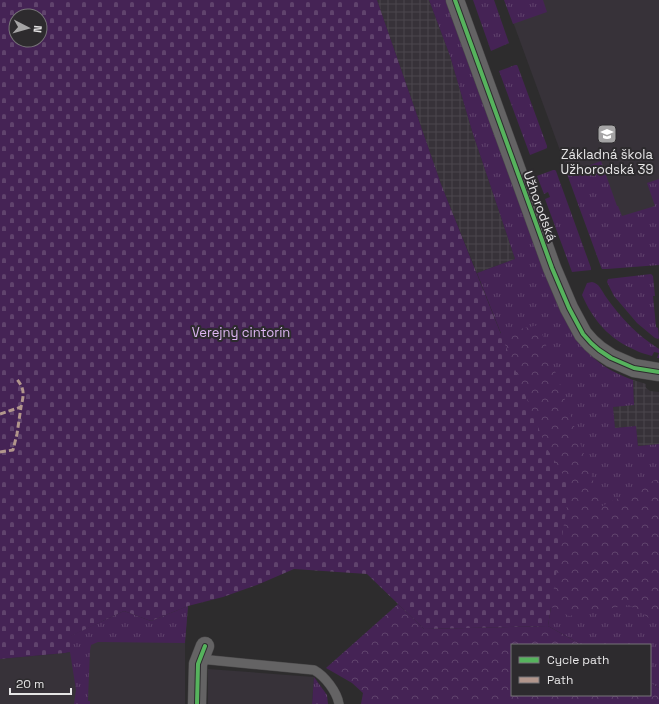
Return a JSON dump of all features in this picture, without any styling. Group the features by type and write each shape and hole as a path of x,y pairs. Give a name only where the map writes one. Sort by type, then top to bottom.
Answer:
{"street":[{"name":"Užhorodská","path":"455,0 552,268 569,308 583,334 599,350 611,358 634,368 659,372"},
{"path":"197,704 198,669 202,653"}],"lane":[{"path":"202,653 314,670 320,673 331,687 338,697 339,704"}],"shaded area":[{"path":"377,0 429,0 450,56 472,131 515,259 477,273 441,184"},
{"path":"505,0 659,0 659,263 603,268"},
{"path":"633,380 646,384 646,388 650,391 659,392 659,444 638,446 636,426 615,428 612,407 634,404"},
{"path":"188,606 185,641 185,704 0,704 0,659 70,652"},
{"path":"208,669 314,677 312,704 208,704"}],"green space":[{"name":"Verejný cintorín","path":"0,0 377,0 441,184 546,447 570,486 548,626 424,629 367,574 294,569 257,585 223,597 188,606 151,621 124,611 71,636 70,652 0,659"},
{"path":"429,0 449,0 580,343 604,366 633,380 634,405 613,407 615,428 636,426 638,446 659,444 659,688 651,684 651,644 580,644 548,626 570,486 546,447 477,273 515,259 472,131 450,56"},
{"path":"473,0 494,0 509,43 491,51"},
{"path":"504,0 543,0 547,12 513,24"},
{"path":"515,65 518,67 547,146 547,148 530,155 499,71"},
{"path":"601,161 622,216 655,206 647,183 659,179 659,265 602,269 567,174"},
{"path":"553,170 556,171 591,270 572,272 545,199 550,197 548,192 544,194 537,176"},
{"path":"651,274 653,276 655,296 653,296 656,327 658,328 658,339 637,323 614,296 607,282 608,279"},
{"path":"592,282 598,286 630,326 659,349 659,353 654,352 652,356 637,351 617,340 603,328 591,313 582,295 587,283"},
{"path":"539,325 602,506 659,478 658,624 629,605 569,616 554,608 505,594 478,338"},
{"path":"398,604 424,629 548,626 580,644 511,644 511,696 651,696 651,684 659,688 659,704 361,704 363,693 352,683 326,668"},
{"path":"188,606 185,643 98,642 91,645 88,699 90,704 74,704 76,690 70,652 70,636 124,611 151,621"},
{"path":"314,677 327,695 328,704 312,704"}],"marked path":[{"path":"0,414 21,407 23,392 21,385 16,378"},
{"path":"0,452 13,450 21,407"}],"cycle path":[{"path":"455,0 552,268 569,308 583,334 599,350 611,358 634,368 659,372"},
{"path":"197,704 198,664 205,646"}],"place":[{"name":"Základná škola Užhorodská 39","path":"607,134"}]}
